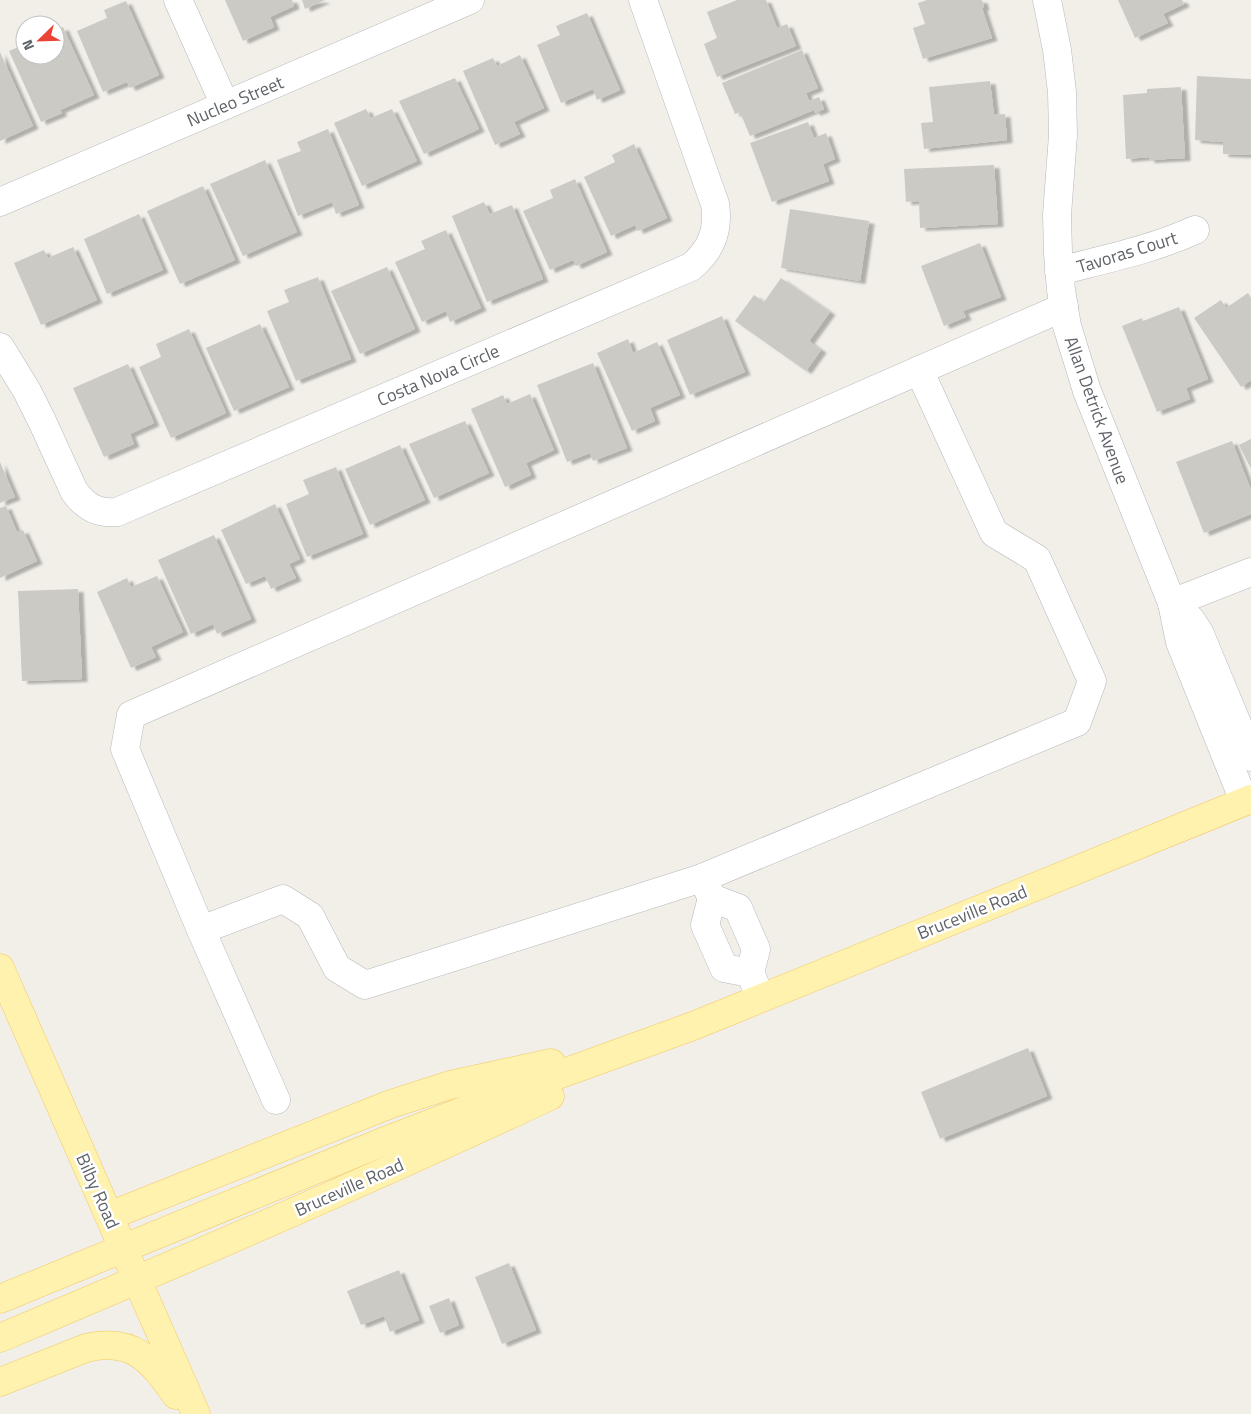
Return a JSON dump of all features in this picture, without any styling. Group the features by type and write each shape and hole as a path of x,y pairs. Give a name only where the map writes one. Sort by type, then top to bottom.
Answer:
{"main road":[{"name":"Bruceville Road","path":"0,1299 390,1139 693,1026 1248,800"},
{"name":"Bilby Road","path":"0,968 196,1414"},
{"name":"Bruceville Road","path":"0,1338 448,1143 693,1026"},
{"path":"109,1216 422,1093 534,1067 627,1050"},
{"path":"0,1382 86,1348 112,1345 137,1352 148,1360 158,1370 190,1414"}],"street":[{"path":"178,0 225,105"},
{"name":"Nucleo Street","path":"0,202 470,0"},
{"name":"Costa Nova Circle","path":"0,347 27,391 80,500 93,509 107,513 118,512 691,267 704,254 714,238 716,226 715,204 643,0"},
{"name":"Allan Detrick Avenue","path":"1047,0 1057,50 1062,92 1063,135 1057,215 1059,271 1064,307 1077,361 1087,391 1172,603 1180,642 1248,800"},
{"name":"Tavoras Court","path":"1059,271 1144,250 1169,242 1195,230"},
{"path":"276,1100 124,749 131,714 1064,307"},
{"path":"201,930 283,899 310,916 337,968 365,985 707,888 1077,722 1092,681 1037,559 994,533 919,370"},
{"path":"1172,603 1251,572"},
{"name":"Allan Detrick Avenue","path":"1172,603 1191,620 1202,638 1251,757"},
{"path":"707,888 738,908 756,948 750,973 761,998"},
{"path":"707,888 705,925 724,968 750,973"}],"building":[{"path":"225,0 292,0 294,6 270,17 274,27 243,41"},
{"path":"302,0 325,0 305,9"},
{"path":"737,0 766,0 777,28 787,24 796,46 717,77 704,44 717,38 707,12"},
{"path":"927,0 982,0 984,7 982,8 992,38 923,59 913,28 925,24 918,3"},
{"path":"1118,0 1182,0 1184,4 1163,14 1168,23 1135,38"},
{"path":"126,1 159,75 130,88 127,82 103,92 77,31 107,18 104,10"},
{"path":"587,13 620,90 597,100 593,89 561,103 537,45 560,35 556,26"},
{"path":"65,31 94,95 60,110 62,113 41,122 15,65 65,65"},
{"path":"15,48 15,64 9,51"},
{"path":"802,50 818,88 806,93 809,101 819,97 824,109 815,113 814,110 750,136 740,112 735,114 722,83"},
{"path":"0,52 33,126 0,141"},
{"path":"520,55 544,108 514,122 520,134 495,145 463,71 493,58 497,66"},
{"path":"1197,76 1251,79 1251,155 1223,154 1223,142 1195,140"},
{"path":"455,78 479,129 424,154 399,101"},
{"path":"990,81 994,115 1005,114 1007,140 924,149 921,123 933,122 929,87"},
{"path":"1181,87 1185,158 1149,160 1149,157 1126,159 1123,95 1147,93 1147,89"},
{"path":"366,109 371,118 392,109 417,161 362,186 334,123"},
{"path":"808,122 814,138 826,133 835,159 823,164 829,181 772,202 750,143"},
{"path":"328,129 359,205 336,214 332,202 298,216 277,160 301,151 297,142"},
{"path":"634,144 667,218 638,231 635,225 611,236 584,177 615,162 612,155"},
{"path":"265,160 297,232 243,256 210,184"},
{"path":"994,165 998,224 920,228 919,201 906,202 904,169"},
{"path":"575,179 607,252 576,266 573,260 550,270 523,211 553,198 550,190"},
{"path":"203,186 235,260 180,284 147,211"},
{"path":"484,202 490,214 512,205 543,279 487,302 452,216"},
{"path":"790,209 869,221 860,281 781,268"},
{"path":"139,214 163,270 107,294 84,239"},
{"path":"446,230 481,308 450,322 446,311 422,322 395,262 425,249 421,241"},
{"path":"980,243 1001,297 963,311 966,317 944,326 921,266"},
{"path":"73,247 97,300 41,325 14,263 44,250 48,258"},
{"path":"387,267 415,329 360,354 331,291"},
{"path":"318,277 351,359 296,381 267,311 289,302 284,290"},
{"path":"781,278 830,312 809,341 821,350 806,371 735,321 754,295 764,302"},
{"path":"1248,293 1251,298 1251,380 1241,387 1194,318 1221,300 1226,308"},
{"path":"1179,307 1208,379 1186,388 1190,399 1157,412 1122,326 1142,318 1143,321"},
{"path":"722,316 745,372 690,395 667,340"},
{"path":"260,324 289,387 234,411 206,348"},
{"path":"189,329 226,413 171,438 139,367 161,357 156,344"},
{"path":"628,339 633,353 657,342 680,395 650,408 655,421 632,431 597,353"},
{"path":"593,363 627,448 593,461 590,453 567,462 537,385"},
{"path":"128,364 154,423 130,434 134,444 104,457 73,388"},
{"path":"530,394 554,450 526,463 531,475 505,487 471,409 503,395 507,404"},
{"path":"465,421 489,473 434,498 409,444"},
{"path":"1251,439 1251,469 1239,445"},
{"path":"1232,441 1251,490 1251,514 1204,533 1176,462"},
{"path":"400,445 425,500 370,525 345,469"},
{"path":"0,462 15,497 0,503"},
{"path":"336,467 363,534 307,557 286,504 309,494 303,480"},
{"path":"275,504 300,559 289,564 296,578 271,589 265,576 246,584 221,530"},
{"path":"6,506 17,532 23,530 37,561 0,578 0,508"},
{"path":"214,535 251,619 217,634 213,624 191,634 158,560"},
{"path":"157,576 183,632 151,647 156,657 131,668 97,592 127,578 131,587"},
{"path":"78,589 82,679 22,681 18,591"},
{"path":"1028,1048 1047,1096 940,1139 921,1092"},
{"path":"509,1263 536,1330 502,1344 475,1277"},
{"path":"399,1270 419,1320 390,1332 384,1316 361,1325 347,1291"},
{"path":"449,1298 459,1325 440,1333 429,1306"}]}
